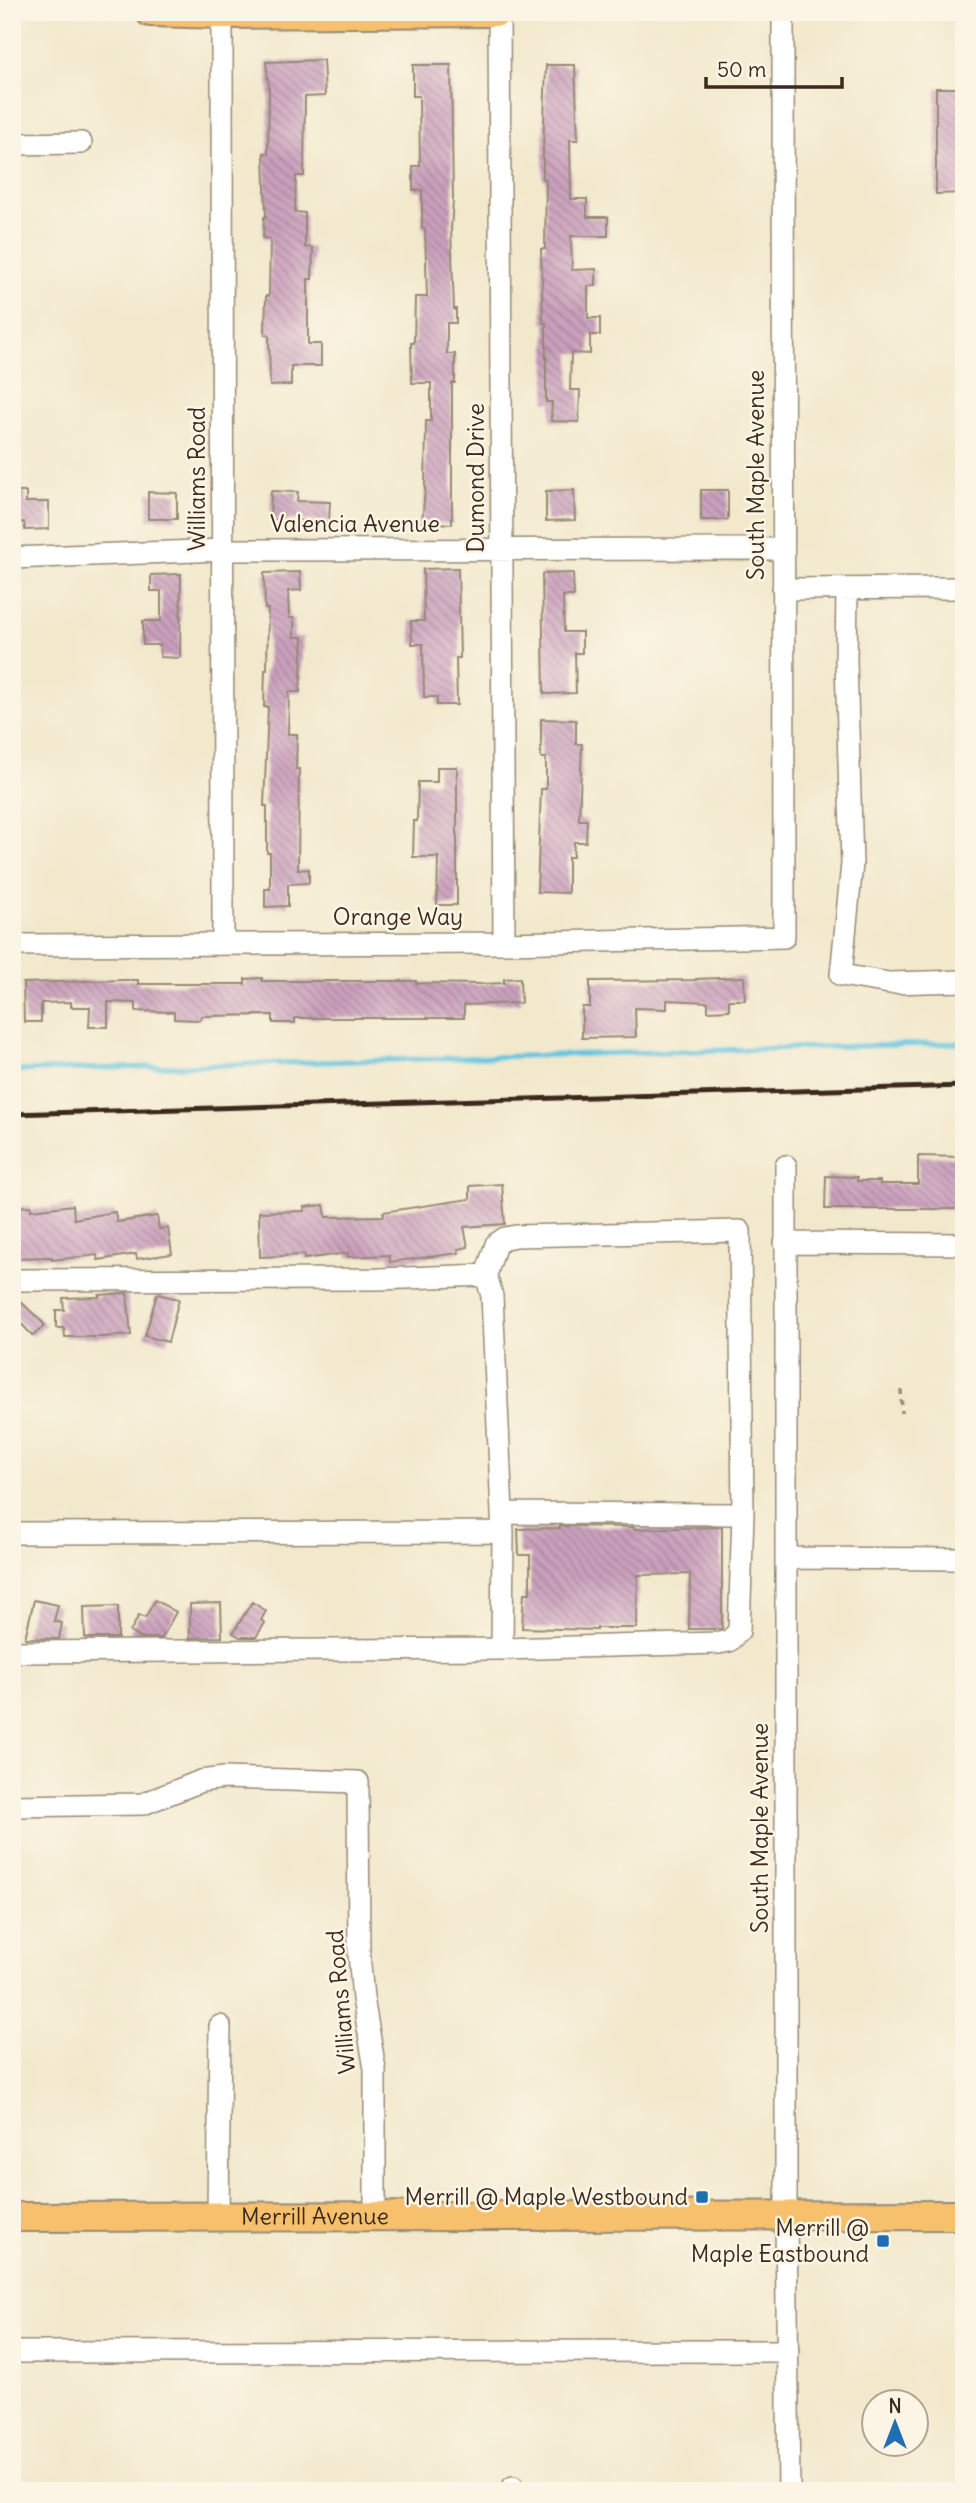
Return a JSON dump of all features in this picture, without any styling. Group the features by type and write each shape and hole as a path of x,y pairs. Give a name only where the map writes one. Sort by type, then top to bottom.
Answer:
{"main road":[{"path":"150,12 498,12"},
{"name":"Merrill Avenue","path":"12,2217 964,2215"}],"street":[{"name":"Dumond Drive","path":"498,12 503,943"},
{"name":"South Maple Avenue","path":"783,12 784,937"},
{"name":"Williams Road","path":"222,14 223,944"},
{"path":"12,144 81,143"},
{"name":"Valencia Avenue","path":"12,558 223,551 782,549"},
{"path":"783,589 964,588"},
{"path":"847,589 846,662 852,864 841,975 889,983 964,981"},
{"name":"Orange Way","path":"12,945 503,943 784,937"},
{"name":"South Maple Avenue","path":"786,1166 786,2217 789,2491"},
{"path":"12,1652 502,1649 729,1641 739,1631 740,1625 743,1514 740,1231 516,1236 505,1238 496,1244 486,1275 492,1296 503,1522 502,1649"},
{"path":"785,1242 964,1244"},
{"path":"12,1280 379,1279 486,1275"},
{"path":"12,1533 743,1514"},
{"path":"786,1558 964,1559"},
{"name":"Williams Road","path":"12,1806 142,1804 201,1781 224,1778 358,1782 359,1954 374,2069 375,2216"},
{"path":"218,2217 220,2026"},
{"path":"12,2352 788,2351"}],"path":[{"path":"901,1390 902,1413"}],"building":[{"path":"323,60 325,96 305,97 304,176 296,176 295,212 305,213 305,247 313,248 312,279 308,279 308,344 321,344 321,366 291,366 291,385 270,386 269,335 265,335 270,239 263,238 266,217 264,153 268,153 269,88 266,62"},
{"path":"413,65 451,65 451,229 456,323 447,323 447,354 455,354 455,383 452,383 452,524 422,522 426,421 431,421 431,383 412,383 411,343 414,343 415,297 427,297 422,190 413,190 413,166 420,166 419,96 413,96"},
{"path":"546,65 575,65 578,140 570,140 571,199 587,199 587,217 608,217 608,236 571,236 572,270 596,269 596,286 588,286 588,318 600,318 600,335 590,335 590,354 571,353 570,390 580,390 579,422 551,421 552,402 546,402 546,323 543,323 541,249 545,249 546,179 543,179 543,151"},
{"path":"936,88 964,88 964,193 936,194"},
{"path":"574,490 575,520 546,521 546,491"},
{"path":"701,490 728,490 728,520 701,520"},
{"path":"271,491 298,492 297,501 330,502 329,522 270,519"},
{"path":"12,492 26,492 26,502 49,502 49,529 25,530 24,522 12,523"},
{"path":"148,492 177,493 177,519 148,519"},
{"path":"458,568 460,658 456,658 457,705 437,705 437,697 424,697 423,644 412,644 411,621 424,621 423,569"},
{"path":"300,572 301,590 288,591 289,618 294,618 294,637 303,637 300,692 289,692 288,734 297,734 298,870 309,869 309,883 288,884 288,906 265,907 265,889 270,889 270,853 267,853 267,806 264,806 268,609 265,609 264,573"},
{"path":"573,573 574,596 563,596 564,632 582,632 582,653 575,653 576,693 544,694 542,574"},
{"path":"181,574 180,658 160,657 160,645 143,645 143,621 161,621 161,591 151,591 151,575"},
{"path":"541,719 576,720 576,744 582,744 579,820 587,820 586,842 574,842 573,857 568,857 568,893 537,892 541,789 546,789 546,758 541,758"},
{"path":"437,767 457,767 457,905 437,905 438,857 413,857 418,782 437,782"},
{"path":"744,977 745,1000 729,1000 729,1010 708,1011 708,1002 667,1000 667,1009 635,1008 636,1037 582,1038 582,1007 590,1007 590,981"},
{"path":"262,978 262,981 483,984 504,983 504,979 520,978 521,1003 464,1005 464,1018 295,1018 295,1023 273,1023 273,1015 174,1019 174,1012 136,1011 136,1003 108,1002 108,1027 89,1027 90,1007 71,1007 71,1002 41,1003 41,1022 24,1022 23,983 138,980 138,984 245,984 245,979"},
{"path":"918,1156 964,1157 964,1209 825,1209 826,1176 857,1177 857,1181 880,1181 880,1184 918,1184"},
{"path":"502,1184 505,1224 464,1227 468,1247 458,1249 459,1253 390,1262 389,1255 348,1257 348,1253 304,1259 304,1255 260,1257 259,1212 305,1211 304,1207 324,1205 326,1217 384,1216 383,1212 470,1199 470,1186"},
{"path":"73,1205 74,1219 115,1212 117,1222 157,1216 159,1229 168,1228 172,1254 137,1259 136,1254 98,1260 97,1255 52,1260 52,1257 12,1258 12,1207 31,1206 31,1210"},
{"path":"12,1293 45,1325 33,1336 12,1314"},
{"path":"127,1293 131,1335 65,1337 64,1328 56,1328 56,1310 64,1310 63,1298"},
{"path":"157,1294 179,1299 168,1342 145,1336"},
{"path":"560,1526 634,1529 722,1527 722,1629 689,1629 690,1574 638,1575 637,1628 522,1628 524,1593 530,1593 530,1555 519,1555 518,1529"},
{"path":"34,1600 58,1605 54,1621 62,1623 59,1639 25,1638"},
{"path":"155,1600 176,1612 162,1638 141,1638 130,1632 139,1615 145,1618"},
{"path":"252,1602 266,1611 261,1620 265,1623 256,1637 240,1637 233,1633"},
{"path":"221,1603 222,1637 190,1638 190,1604"},
{"path":"118,1606 118,1638 85,1638 84,1607"}],"waterway":[{"path":"12,1071 964,1043"}],"railway":[{"path":"12,1114 964,1086"}],"place":[{"name":"Merrill @ Maple Westbound","path":"702,2197"},
{"name":"Merrill @ Maple Eastbound","path":"883,2241"}]}
